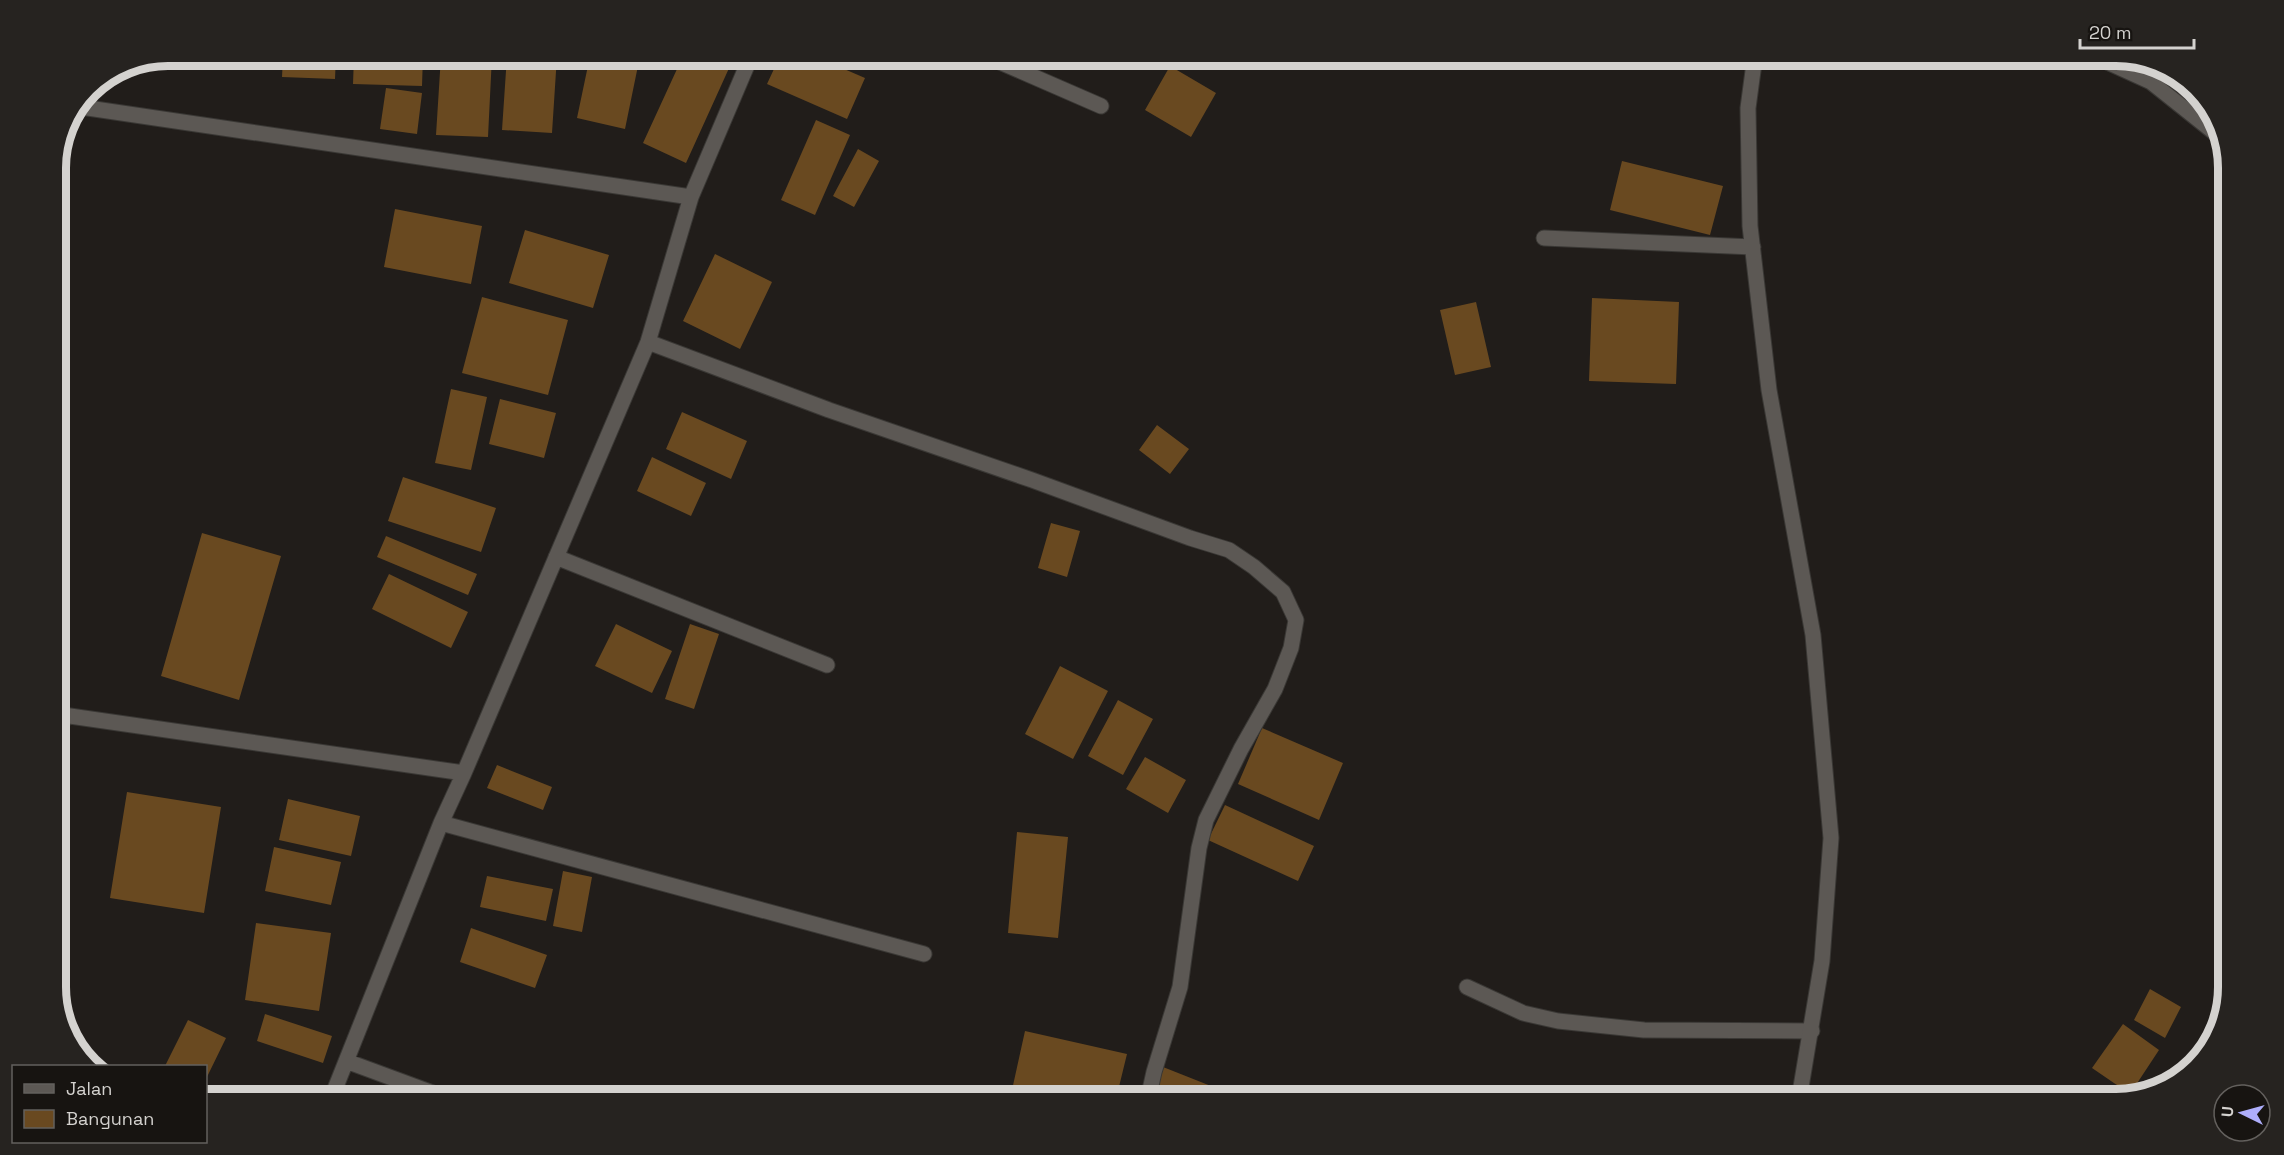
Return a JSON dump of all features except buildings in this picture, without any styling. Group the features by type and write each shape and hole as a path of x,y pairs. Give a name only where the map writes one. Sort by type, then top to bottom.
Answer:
{"street":[{"path":"335,1089 441,823 648,342 691,197 747,66"},
{"path":"1010,66 1101,106"},
{"path":"1754,66 1748,108 1750,226 1769,390 1814,636 1831,838 1822,961 1801,1089"},
{"path":"2116,66 2151,82 2209,128"},
{"path":"87,107 691,197"},
{"path":"1544,238 1753,247"},
{"path":"648,342 829,410 1229,550 1254,567 1283,592 1296,620 1291,648 1275,689 1241,748 1206,820 1180,987 1151,1089"},
{"path":"556,557 827,665"},
{"path":"66,715 464,773"},
{"path":"441,823 924,954"},
{"path":"1467,987 1523,1013 1558,1021 1644,1030 1812,1031"},
{"path":"346,1061 420,1089"}]}
